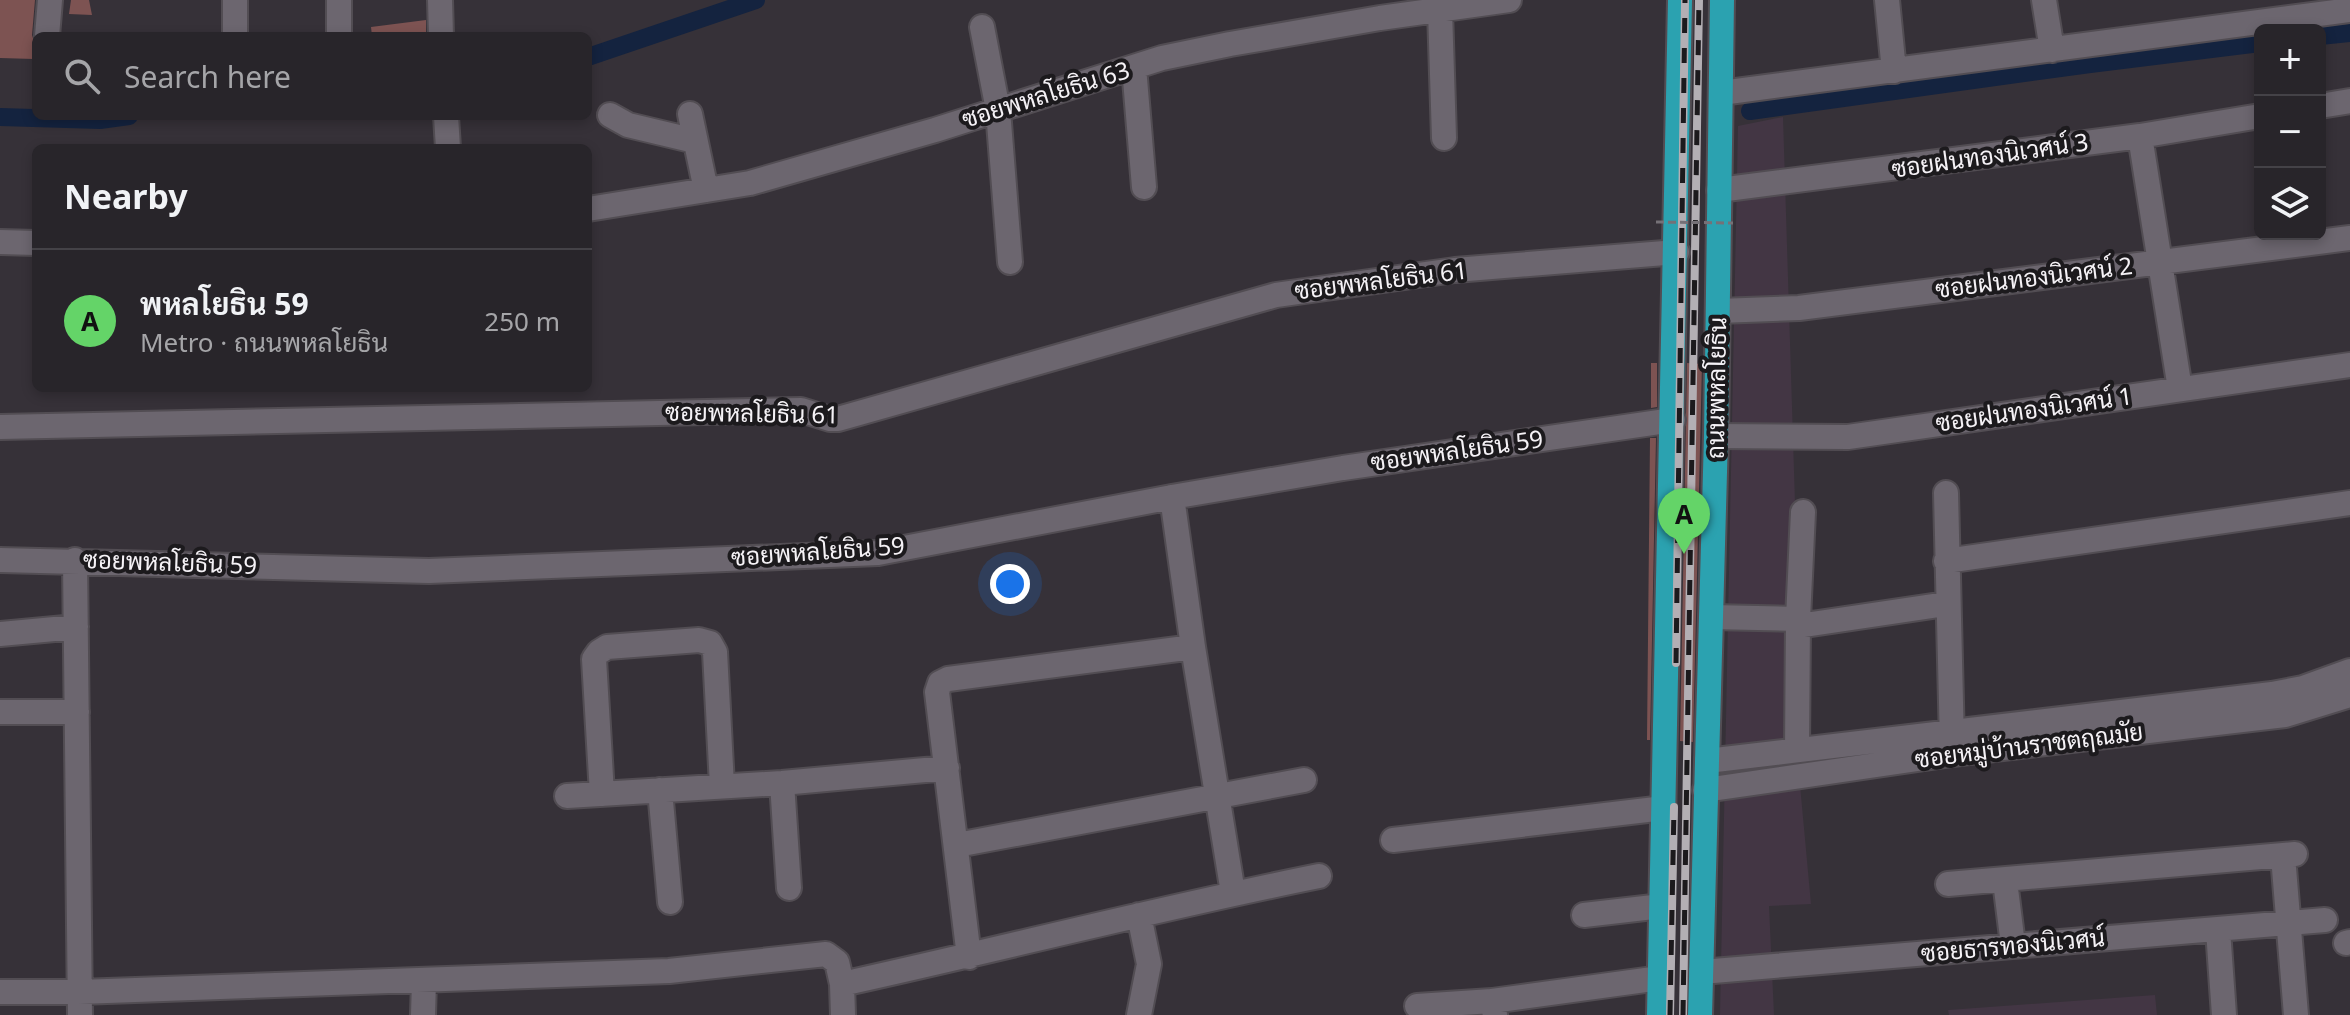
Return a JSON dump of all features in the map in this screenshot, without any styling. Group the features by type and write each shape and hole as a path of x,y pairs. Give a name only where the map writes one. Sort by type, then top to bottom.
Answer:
{"main road":[{"name":"ถนนพหลโยธิน","path":"1659,1015 1680,0"},
{"name":"ถนนพหลโยธิน","path":"1700,1015 1716,436 1722,0"},
{"path":"1679,97 1721,93"},
{"path":"1678,124 1721,120"}],"street":[{"path":"47,32 50,0"},
{"path":"235,0 235,32"},
{"path":"339,0 339,32"},
{"path":"440,0 441,32"},
{"name":"ซอยพหลโยธิน 63","path":"592,208 750,183 1134,67 1379,9 1440,10 1509,0"},
{"path":"1887,0 1894,71"},
{"path":"2044,0 2052,50"},
{"path":"1440,10 1444,138"},
{"path":"1721,93 2052,50 2251,12 2350,10"},
{"path":"982,27 998,110 1010,262"},
{"path":"1134,67 1144,187"},
{"path":"2326,105 2350,101"},
{"path":"690,114 706,190"},
{"path":"610,115 628,125 695,141"},
{"name":"ซอยฝนทองนิเวศน์ 3","path":"1719,190 2140,136 2254,117"},
{"path":"446,120 448,144"},
{"path":"2140,136 2180,389"},
{"name":"ซอยฝนทองนิเวศน์ 2","path":"1718,311 1799,308 2350,238"},
{"path":"0,242 32,243"},
{"name":"ซอยพหลโยธิน 61","path":"0,427 801,410 838,419 1276,295 1455,270 1677,252"},
{"name":"ซอยฝนทองนิเวศน์ 1","path":"1716,436 1848,437 2350,365"},
{"name":"ซอยพหลโยธิน 59","path":"0,560 429,571 878,553 1358,465 1673,420"},
{"path":"1946,493 1946,604 1952,743"},
{"path":"1172,497 1233,893"},
{"path":"1946,561 2350,503"},
{"path":"1797,750 1803,512"},
{"path":"75,560 79,1003"},
{"path":"1711,617 1798,622 1946,604"},
{"path":"0,634 76,627"},
{"path":"602,794 594,659 607,647 699,640 710,643 715,652 722,786"},
{"path":"969,957 937,692 940,683 948,679 1193,647"},
{"name":"ซอยหมู่บ้านราชตฤณมัย","path":"1705,790 1952,743 2272,694 2303,688 2350,671"},
{"name":"ซอยหมู่บ้านราชตฤณมัย","path":"1707,761 1797,750 1952,743 2285,715 2350,695"},
{"path":"0,712 77,712"},
{"path":"567,796 782,783 947,768"},
{"path":"957,845 1304,780"},
{"path":"782,783 789,888"},
{"path":"660,790 670,902"},
{"path":"1393,840 1664,808"},
{"path":"1948,884 2289,855 2287,923 2296,1015"},
{"path":"842,984 969,957 1233,893 1319,876"},
{"path":"2005,881 2013,945"},
{"path":"1584,915 1662,906"},
{"path":"1139,915 1149,964 1139,1015"},
{"name":"ซอยธารทองนิเวศน์","path":"1701,972 2325,920"},
{"path":"2218,930 2224,1015"},
{"path":"0,992 79,1003 424,981 669,971 826,954 837,962 842,984 843,1015"},
{"path":"1417,1006 1494,1008 1660,978"},
{"path":"423,1015 424,981"}],"path":[{"path":"1656,222 1733,223"}],"shaded area":[{"path":"1783,117 1795,503 1810,502 1810,615 1792,619 1800,785 1811,904 1769,906 1774,1015 1720,1015 1738,126"},
{"path":"2155,995 2157,1015 1949,1015 1948,1010"}],"building":[{"path":"0,0 35,0 32,59 0,58"},
{"path":"71,0 89,0 92,15 69,14"},
{"path":"426,20 426,32 372,32 371,27"},
{"path":"1651,363 1657,363 1657,407 1651,408"},
{"path":"1687,363 1702,364 1693,742 1680,741"},
{"path":"1650,438 1656,438 1650,740 1647,740"}],"waterway":[{"path":"592,56 756,0"},
{"path":"2326,35 2350,33"},
{"path":"1750,111 2254,44"},
{"path":"0,117 32,118"}],"railway":[{"path":"1676,663 1685,0"},
{"path":"1683,1015 1699,0"},
{"path":"1670,1015 1674,807"}],"place":[{"name":"พหลโยธิน 59","path":"1684,554"}]}
